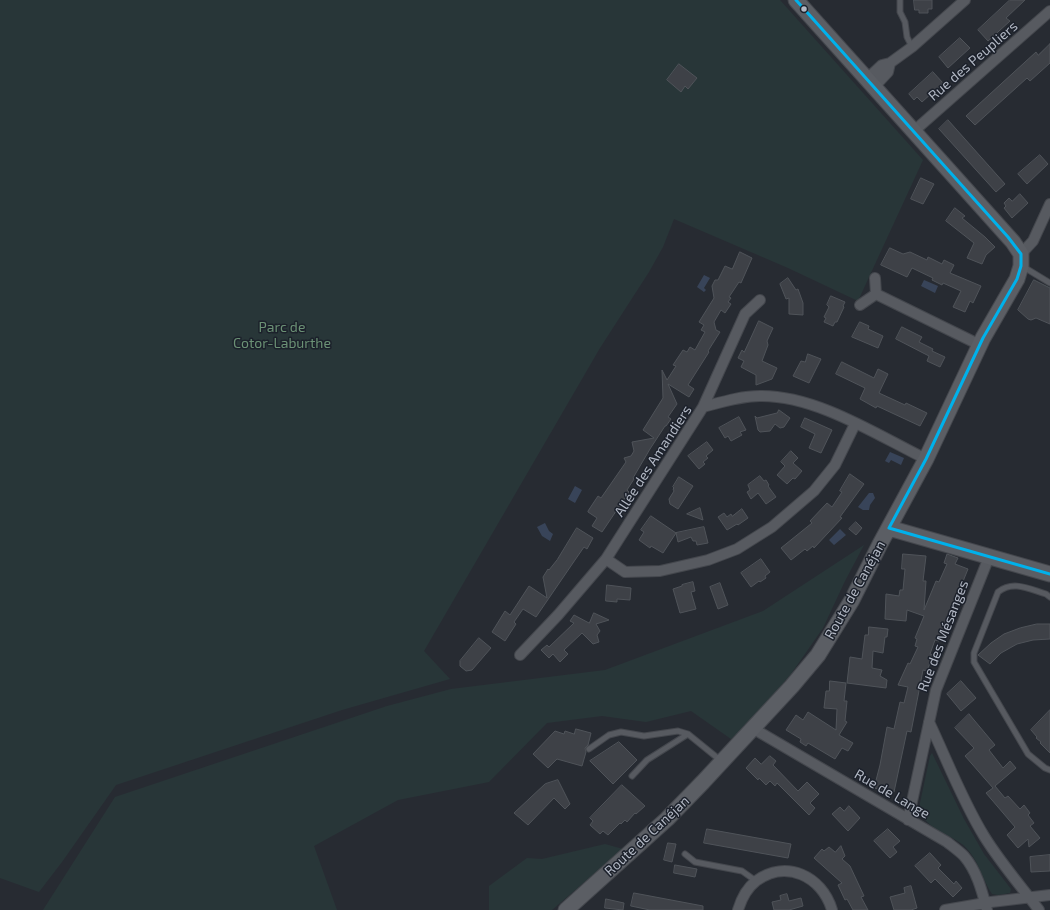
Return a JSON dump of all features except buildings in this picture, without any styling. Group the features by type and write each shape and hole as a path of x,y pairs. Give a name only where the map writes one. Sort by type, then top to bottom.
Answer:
{"street":[{"path":"796,0 1008,237 1021,260"},
{"path":"870,83 882,65 890,63 912,47 965,0"},
{"name":"Rue des Peupliers","path":"914,131 1050,11"},
{"name":"Route de Canéjan","path":"566,910 667,819 754,729 818,655 852,600 926,459 980,345 1017,279 1021,260 1033,240 1050,204"},
{"path":"875,278 876,294"},
{"path":"876,294 980,345"},
{"path":"860,305 876,294"},
{"path":"703,407 745,314 760,300"},
{"name":"Allée des Amandiers","path":"520,655 558,615 606,559 703,407 750,396 777,397 806,402 926,459"},
{"path":"606,559 625,572 660,571 708,560 737,549 772,527 814,491 835,465 855,424"},
{"path":"889,528 1050,574"},
{"name":"Rue des Mésanges","path":"908,820 936,690 989,557"},
{"path":"929,722 968,806 984,836 1004,866 1038,910"},
{"name":"Rue de Lange","path":"754,729 947,842 963,855 972,867 982,890 986,906"},
{"path":"738,910 746,892 756,881 769,874 778,872 797,873 818,884 826,894 832,910"},
{"path":"945,910 986,906 1029,897 1050,895"}],"lane":[{"path":"900,0 900,12 905,22 906,36 912,47"},
{"path":"1021,260 1050,283"},
{"path":"1050,597 1046,594 1013,585 1005,587 998,592 974,654 974,662 1028,754 1045,768 1050,770"},
{"path":"589,749 608,735 621,732 644,736 678,731 688,734 723,762"},
{"path":"632,776 647,760 688,734"},
{"path":"685,854 695,862 742,871 756,881"}],"green space":[{"name":"Parc de Cotor-Laburthe","path":"0,0 780,0 923,160 858,301 788,268 674,219 663,247 649,272 600,348 424,651 450,679 342,710 116,785 39,892 0,878"},
{"path":"864,545 823,628 791,674 748,724 731,739 691,711 646,722 602,716 547,723 489,782 398,800 314,846 337,910 43,910 115,797 387,706 451,689 605,670 763,611"},
{"path":"932,753 964,819 984,854 1011,889 1010,893 998,895 992,894 976,861 967,849 956,840 928,823 924,818 920,803 930,756"},
{"path":"605,844 623,849 552,910 489,910 489,886 527,858 542,859"}],"water":[{"path":"704,275 710,278 704,288 706,290 704,292 697,287"},
{"path":"924,280 938,286 935,293 921,286"},
{"path":"890,452 904,458 901,465 891,460 889,463 885,461"},
{"path":"575,486 582,490 575,503 568,499"},
{"path":"869,493 873,493 875,498 870,505 869,510 863,510 858,507"},
{"path":"545,523 549,531 553,534 550,541 542,536 537,527"},
{"path":"840,529 846,535 834,545 829,540"}],"transit line":[{"path":"796,0 1008,237 1021,254 1021,266 1017,279 983,338 926,459 889,528 1050,574"}]}
